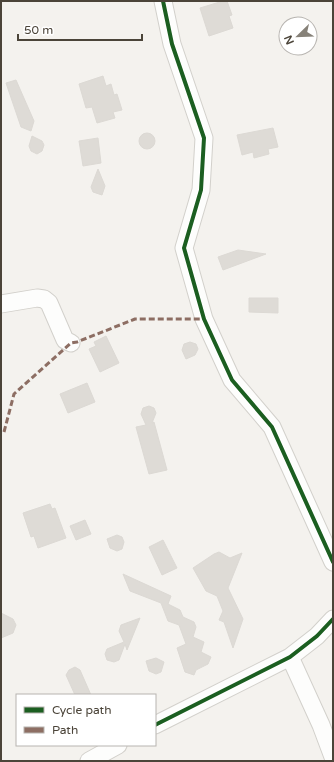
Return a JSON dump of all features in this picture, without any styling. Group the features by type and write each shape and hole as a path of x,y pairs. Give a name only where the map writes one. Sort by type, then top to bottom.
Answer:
{"street":[{"path":"163,1 172,44 204,138 201,190 184,248 204,319 232,380 272,427 333,562"},
{"path":"1,304 37,298 44,299 50,303 65,340 71,343"},
{"path":"156,725 290,658 317,636 333,619"},
{"path":"290,658 321,725 333,757"},
{"path":"89,761 116,746"}],"building":[{"path":"227,1 232,15 229,16 233,28 209,36 200,8"},
{"path":"103,76 106,86 111,84 114,95 117,94 122,110 113,112 115,118 97,123 92,107 86,108 79,84"},
{"path":"16,80 34,121 31,131 21,127 6,83"},
{"path":"273,128 278,147 268,149 269,154 254,158 253,152 242,155 237,135"},
{"path":"147,133 153,135 155,141 153,147 147,149 141,147 139,141 141,135"},
{"path":"32,136 42,141 44,145 42,151 37,154 31,151 29,146"},
{"path":"98,138 101,163 83,166 79,141"},
{"path":"98,169 105,186 102,195 93,192 91,187"},
{"path":"238,250 266,254 223,270 218,257"},
{"path":"249,298 278,298 278,313 249,312"},
{"path":"106,336 119,363 100,372 89,349 96,346 94,342"},
{"path":"190,342 196,344 198,349 195,355 186,359 182,350 184,344"},
{"path":"87,383 95,402 68,413 60,394"},
{"path":"149,406 154,408 156,413 152,423 154,422 167,470 149,474 136,427 146,425 141,414 143,408"},
{"path":"50,504 52,509 55,508 66,538 38,548 34,536 31,537 23,513"},
{"path":"85,520 91,534 76,540 70,526"},
{"path":"117,535 122,537 124,542 122,549 117,551 110,548 107,539"},
{"path":"163,540 177,568 162,575 149,547"},
{"path":"219,552 230,558 242,553 228,588 243,619 233,648 224,622 219,620 223,611 217,596 206,591 193,568"},
{"path":"123,574 171,596 168,604 180,610 183,617 194,622 196,627 193,637 204,642 201,652 211,657 208,664 196,670 194,675 185,672 177,648 186,644 179,625 168,621 161,603 130,591"},
{"path":"1,613 13,619 16,625 13,633 1,638"},
{"path":"140,618 127,650 125,644 119,660 114,662 107,660 105,654 107,649 124,642 119,631 121,625"},
{"path":"156,658 164,662 161,672 156,674 149,671 146,661"},
{"path":"75,667 80,670 91,694 75,694 66,675 69,670"}],"marked path":[{"path":"4,432 14,394 71,343 135,319 204,319"}],"cycle path":[{"path":"163,1 172,44 204,138 201,190 184,248 204,319 232,380 272,427 333,562"},
{"path":"156,724 290,657 317,636 333,619"}]}
